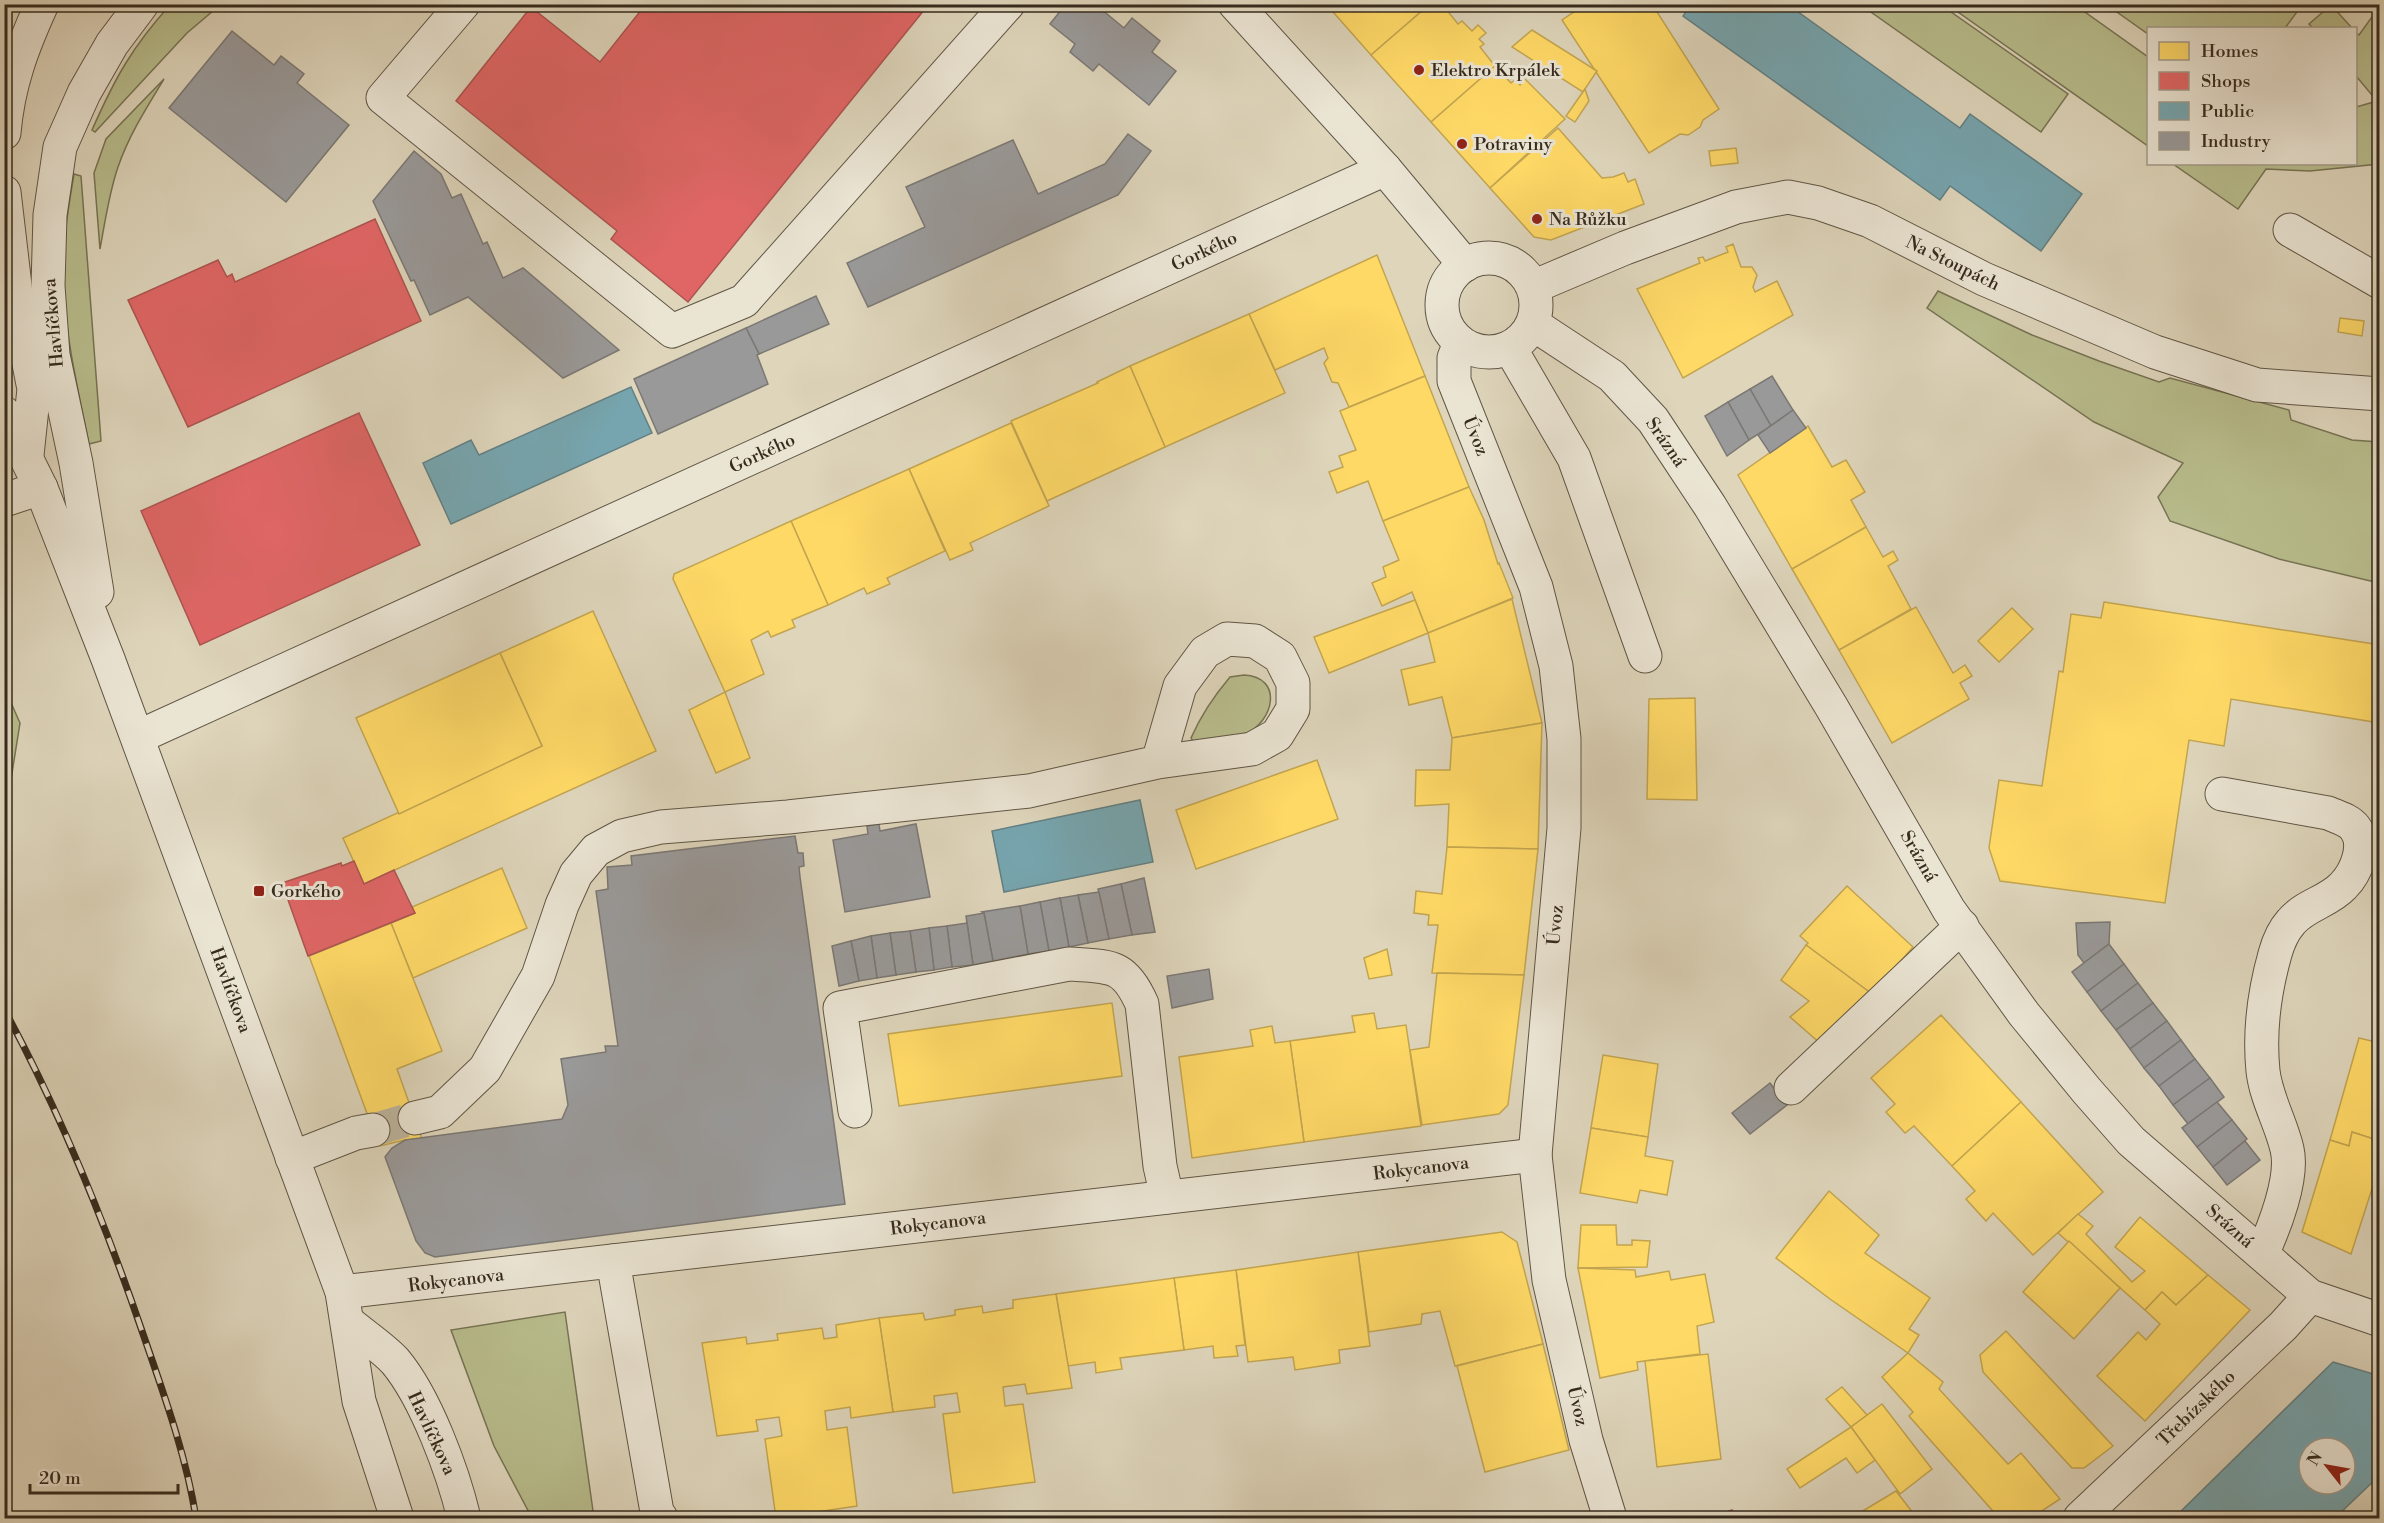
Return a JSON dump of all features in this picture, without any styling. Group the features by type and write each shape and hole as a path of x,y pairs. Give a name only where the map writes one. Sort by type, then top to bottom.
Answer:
{"street":[{"path":"4,133 6,104 21,49 42,4"},
{"name":"Havlíčkova","path":"108,659 76,463 53,355 48,286 50,214 60,147 84,93 112,44 142,4"},
{"path":"463,4 383,98 672,331 744,301 1002,7"},
{"path":"1235,4 1385,169 1464,265"},
{"name":"Gorkého","path":"138,737 1385,169"},
{"name":"Havlíčkova","path":"4,192 17,303 33,389 27,456"},
{"name":"Na Stoupách","path":"1533,287 1625,248 1736,207 1788,197 1818,203 1870,221 1983,279 2155,352 2257,385 2379,394"},
{"path":"2290,230 2379,282"},
{"path":"1496,258 1511,263 1524,274 1533,287 1536,312 1533,324 1527,333 1510,348 1485,352 1472,349 1460,343 1447,325 1443,314 1443,303 1449,282 1455,272 1464,265 1480,259 1496,258"},
{"name":"Srázná","path":"1533,324 1612,376 1653,420 1728,536 1950,910 2024,1014 2131,1141 2310,1296 2379,1320"},
{"name":"Úvoz","path":"1460,343 1454,358 1454,381 1536,587 1556,666 1564,739 1564,828 1535,1155 1549,1280 1586,1440 1610,1518"},
{"path":"1510,348 1574,458 1645,656"},
{"name":"Havlíčkova","path":"4,413 41,488 138,737 345,1307 359,1401 397,1518"},
{"path":"4,500 41,488"},
{"path":"415,1118 440,1112 485,1069 538,976 562,905 576,874 596,850 622,836 661,827 788,817 1029,791 1158,762"},
{"path":"2222,794 2328,813 2344,819 2354,827 2360,837 2360,854 2343,886 2327,898 2307,908 2290,922 2278,942 2265,990 2262,1039 2263,1074 2288,1152 2286,1187 2272,1233 2262,1254"},
{"path":"1791,1088 1962,926"},
{"path":"855,1111 840,1008 1069,964 1105,966 1123,973 1134,983 1143,1004 1161,1166 1167,1197"},
{"path":"292,1158 356,1133 373,1130"},
{"name":"Rokycanova","path":"345,1307 614,1261 1535,1155"},
{"path":"614,1261 657,1512 661,1518"},
{"name":"Třebízského","path":"2080,1518 2283,1326 2310,1296"},
{"name":"Havlíčkova","path":"345,1307 394,1361 418,1398 451,1471 465,1511"}],"green space":[{"path":"2302,4 2286,27 2147,27 2147,33 2107,5"},
{"path":"170,5 220,5 187,33 95,132 92,130 125,64"},
{"path":"1861,5 1941,5 2068,94 2041,132"},
{"path":"1948,5 2075,5 2147,56 2147,145"},
{"path":"2331,5 2351,27 2312,27 2309,24"},
{"path":"2379,7 2379,164 2310,171 2266,169 2238,209 2174,165 2357,165 2357,107 2377,101 2357,77 2357,34 2359,35"},
{"path":"164,79 122,155 112,187 100,249 94,173 106,139"},
{"path":"74,174 81,176 101,441 89,444 77,388 64,294 65,234"},
{"path":"1938,291 2032,335 2159,382 2170,378 2289,410 2291,420 2352,440 2379,442 2379,583 2279,559 2170,521 2158,497 2183,463 2094,422 1927,308"},
{"path":"1244,675 1257,678 1265,683 1270,691 1268,711 1263,720 1255,728 1239,736 1194,743 1191,738 1219,691 1230,677"},
{"path":"5,689 20,723 5,817"},
{"path":"565,1312 594,1518 532,1518 494,1446 451,1330"}],"building: Homes":[{"path":"1326,4 1430,4 1371,55"},
{"path":"1430,4 1442,4 1458,24 1462,21 1472,31 1478,25 1486,33 1479,39 1484,44 1480,47 1495,66 1431,122 1371,55"},
{"path":"1586,4 1652,4 1719,109 1703,120 1700,127 1688,135 1680,134 1649,153 1562,20"},
{"path":"1532,30 1597,71 1583,92 1512,47"},
{"path":"1495,66 1511,83 1515,80 1520,85 1525,79 1565,119 1490,188 1431,122"},
{"path":"1585,89 1589,101 1575,122 1566,116"},
{"path":"1558,128 1602,178 1624,173 1628,182 1635,179 1644,204 1551,240 1534,237 1490,188"},
{"path":"1736,148 1738,163 1711,166 1709,151"},
{"path":"1733,244 1741,267 1752,267 1757,275 1753,287 1755,292 1777,281 1793,315 1683,378 1637,289 1700,263 1698,258 1703,257 1705,261 1728,252 1726,247"},
{"path":"1377,255 1425,376 1349,407 1338,383 1332,382 1324,363 1328,358 1324,348 1275,370 1249,314"},
{"path":"1249,314 1285,393 1165,447 1130,366"},
{"path":"2340,318 2364,321 2362,336 2338,332"},
{"path":"1130,366 1165,447 1047,501 1011,421 1098,383"},
{"path":"1425,376 1469,487 1383,521 1368,481 1337,493 1329,472 1343,467 1339,456 1356,450 1340,411"},
{"path":"1011,423 1049,506 970,543 973,550 950,560 909,469"},
{"path":"1808,426 1832,467 1846,460 1865,492 1851,500 1866,527 1792,569 1738,475"},
{"path":"909,469 945,551 887,578 890,584 867,594 864,588 828,605 791,521"},
{"path":"1469,487 1513,598 1428,633 1412,592 1382,606 1372,583 1386,577 1383,567 1399,560 1383,521"},
{"path":"791,521 828,605 792,620 795,627 771,637 768,631 751,640 764,674 725,692 673,579 674,574"},
{"path":"1866,527 1883,557 1893,551 1898,560 1888,566 1911,609 1839,650 1792,569"},
{"path":"1512,599 1542,723 1452,738 1442,697 1409,705 1401,670 1435,662 1428,633"},
{"path":"1415,600 1428,633 1329,673 1314,637"},
{"path":"2104,602 2380,645 2380,723 2231,699 2224,746 2189,740 2165,903 2000,881 1989,848 1999,780 2042,786 2059,671 2063,672 2071,614 2101,618"},
{"path":"1916,607 1953,673 1965,665 1972,676 1960,683 1969,699 1892,743 1839,650"},
{"path":"2012,608 2033,629 1999,662 1978,641"},
{"path":"593,611 656,751 364,884 343,838 542,746 500,653"},
{"path":"500,653 542,746 399,814 356,718"},
{"path":"725,692 750,758 716,773 689,710"},
{"path":"1695,698 1697,800 1647,799 1649,699"},
{"path":"1542,723 1538,849 1447,847 1449,804 1415,806 1416,770 1450,770 1452,738"},
{"path":"1317,760 1338,819 1196,869 1176,810"},
{"path":"1447,847 1538,849 1524,975 1432,973 1438,925 1428,925 1429,915 1414,913 1416,891 1442,894"},
{"path":"502,868 527,928 413,978 391,923 415,913 412,907"},
{"path":"1847,886 1913,947 1872,994 1806,945 1808,943 1800,936"},
{"path":"391,923 442,1051 397,1069 422,1139 379,1146 309,956"},
{"path":"1806,945 1872,994 1821,1044 1790,1017 1809,1001 1781,980"},
{"path":"1387,949 1392,975 1369,979 1364,958"},
{"path":"1437,973 1524,975 1508,1105 1499,1114 1422,1125 1410,1050 1429,1047"},
{"path":"1112,1003 1122,1076 899,1106 888,1034"},
{"path":"1374,1013 1377,1029 1406,1025 1421,1126 1304,1142 1290,1041 1355,1032 1352,1016"},
{"path":"1941,1015 2021,1102 1952,1166 1914,1126 1905,1133 1886,1112 1895,1104 1871,1078"},
{"path":"1272,1026 1275,1043 1290,1041 1304,1142 1192,1158 1179,1057 1253,1046 1250,1030"},
{"path":"2359,1038 2380,1043 2380,1141 2352,1132 2349,1146 2330,1140"},
{"path":"1603,1055 1658,1064 1648,1137 1591,1128"},
{"path":"2021,1102 2103,1192 2033,1255 1993,1213 1986,1221 1966,1199 1975,1191 1952,1166"},
{"path":"1591,1128 1648,1137 1645,1156 1673,1161 1667,1195 1640,1190 1637,1203 1580,1193"},
{"path":"2352,1132 2380,1141 2380,1164 2351,1254 2302,1232 2330,1140 2349,1146"},
{"path":"1829,1191 1879,1235 1865,1253 1930,1298 1909,1329 1919,1335 1908,1353 1776,1258"},
{"path":"2078,1214 2093,1226 2086,1234 2132,1282 2145,1271 2115,1247 2140,1217 2208,1275 2176,1305 2162,1292 2145,1310 2058,1233"},
{"path":"1581,1225 1616,1225 1617,1245 1632,1245 1632,1240 1650,1241 1647,1267 1578,1268"},
{"path":"1502,1232 1517,1242 1543,1344 1455,1366 1440,1311 1422,1314 1421,1324 1369,1332 1358,1252"},
{"path":"2380,1240 2380,1263 2372,1261"},
{"path":"2069,1241 2120,1288 2074,1339 2023,1292"},
{"path":"1358,1252 1370,1346 1339,1350 1340,1363 1295,1370 1293,1357 1248,1362 1236,1270"},
{"path":"1578,1268 1635,1270 1636,1277 1669,1271 1671,1280 1705,1274 1714,1322 1697,1326 1700,1354 1637,1362 1638,1370 1600,1378"},
{"path":"1236,1270 1245,1345 1236,1346 1238,1356 1214,1358 1213,1346 1184,1350 1174,1278"},
{"path":"2208,1275 2250,1310 2145,1421 2097,1376 2138,1332 2146,1340 2160,1324 2145,1310 2162,1292 2176,1305"},
{"path":"1174,1278 1184,1350 1120,1358 1122,1369 1096,1373 1095,1362 1068,1366 1056,1294"},
{"path":"1056,1294 1072,1388 1027,1394 1025,1384 1003,1387 1005,1406 1023,1404 1035,1482 953,1493 943,1414 960,1412 957,1393 934,1396 935,1407 893,1412 879,1318 923,1313 925,1320 955,1315 955,1310 982,1306 983,1313 1013,1308 1013,1300"},
{"path":"879,1318 893,1412 851,1418 850,1407 825,1411 827,1430 847,1427 857,1506 776,1518 765,1439 782,1436 779,1417 756,1420 758,1431 717,1436 702,1343 746,1337 747,1344 778,1340 777,1334 822,1328 824,1339 837,1337 836,1325"},
{"path":"2006,1331 2113,1446 2084,1468 2072,1468 1983,1372 1980,1355"},
{"path":"1543,1344 1569,1450 1485,1472 1457,1366"},
{"path":"1908,1353 1943,1382 1939,1389 2008,1464 2021,1453 2060,1499 2031,1518 1999,1518 1909,1416 1913,1412 1882,1377"},
{"path":"1708,1354 1721,1459 1657,1467 1645,1361"},
{"path":"1842,1387 1868,1416 1851,1427 1826,1399"},
{"path":"1882,1404 1932,1469 1900,1494 1851,1427"},
{"path":"1851,1427 1875,1460 1857,1473 1846,1458 1800,1488 1787,1469"},
{"path":"1896,1491 1917,1518 1851,1518"}],"building: Shops":[{"path":"646,4 929,4 688,302 611,239 617,231 456,101 531,7 600,62"},
{"path":"375,219 421,321 188,427 128,300 218,260 227,277 232,274 235,282"},
{"path":"359,413 420,545 200,645 141,511"},
{"path":"354,861 364,884 394,870 415,913 308,956 282,883 341,863 342,866"},
{"path":"1732,1510 1734,1518 1709,1518"}],"building: Public":[{"path":"1691,4 1787,4 1960,128 1970,114 2082,194 2041,251 1950,186 1940,200 1683,16"},
{"path":"631,387 652,433 451,524 423,463 471,440 479,455"},
{"path":"1140,800 1153,862 1004,892 992,831"},
{"path":"2333,1362 2380,1376 2380,1475 2335,1518 2174,1518"}],"building: Industry":[{"path":"1066,4 1095,4 1124,28 1132,18 1160,41 1152,52 1176,71 1149,105 1099,64 1093,71 1070,52 1075,44 1050,24"},
{"path":"232,31 274,65 281,56 304,74 297,83 349,125 286,202 169,108"},
{"path":"1128,134 1151,151 1118,195 868,307 847,263 925,227 906,187 1013,140 1038,194 1105,164"},
{"path":"414,151 441,174 452,198 461,194 483,244 487,242 503,278 523,268 619,350 563,378 468,297 430,315 373,201"},
{"path":"816,296 829,324 759,354 746,328"},
{"path":"746,328 759,354 757,355 768,384 658,434 634,379"},
{"path":"1772,376 1793,410 1771,426 1750,389"},
{"path":"1750,389 1771,426 1749,440 1728,402"},
{"path":"1728,402 1749,440 1727,456 1705,416"},
{"path":"1793,410 1806,428 1770,453 1758,435"},
{"path":"879,824 880,831 916,824 930,897 845,912 833,840 868,834 867,826"},
{"path":"795,836 798,853 803,853 804,866 799,867 800,877 845,1204 435,1257 425,1253 416,1241 385,1157 392,1148 405,1140 562,1119 568,1105 561,1059 606,1052 605,1046 618,1046 596,891 608,889 607,867 632,865 631,856"},
{"path":"1144,878 1155,932 1132,935 1121,884"},
{"path":"1121,884 1132,935 1109,939 1098,889"},
{"path":"1099,892 1109,939 1088,943 1078,895"},
{"path":"1078,895 1088,943 1069,947 1060,898"},
{"path":"1060,898 1069,947 1049,951 1040,902"},
{"path":"1040,902 1049,951 1028,954 1020,906"},
{"path":"1020,906 1028,954 993,961 982,912"},
{"path":"984,913 993,961 973,965 966,916"},
{"path":"2110,922 2109,944 2084,963 2078,955 2076,923"},
{"path":"967,923 973,965 952,967 947,926"},
{"path":"947,926 952,967 934,970 929,928"},
{"path":"929,928 934,970 916,972 910,931"},
{"path":"910,931 916,972 896,975 890,933"},
{"path":"890,933 896,975 877,978 871,936"},
{"path":"871,936 877,978 859,981 851,941"},
{"path":"851,941 859,981 839,986 832,946"},
{"path":"2109,944 2124,964 2087,992 2072,972"},
{"path":"2124,964 2138,983 2101,1011 2087,992"},
{"path":"1209,969 1213,999 1172,1008 1167,976"},
{"path":"2138,983 2153,1003 2116,1030 2101,1011"},
{"path":"2153,1003 2167,1021 2130,1049 2116,1030"},
{"path":"2167,1021 2181,1040 2144,1068 2130,1049"},
{"path":"2181,1040 2195,1059 2159,1086 2144,1068"},
{"path":"2195,1059 2210,1078 2173,1105 2159,1086"},
{"path":"2210,1078 2224,1097 2188,1124 2173,1105"},
{"path":"1770,1083 1787,1105 1750,1134 1732,1113"},
{"path":"2217,1102 2232,1120 2197,1147 2182,1128"},
{"path":"2232,1120 2247,1139 2213,1167 2197,1147"},
{"path":"2245,1141 2260,1160 2227,1185 2213,1167"}],"tunnel":[{"path":"373,1130 415,1118"}],"railway":[{"path":"4,1009 44,1087 80,1167 112,1248 173,1423 196,1518"}],"place":[{"name":"Elektro Krpálek","path":"1419,70"},
{"name":"Potraviny","path":"1462,144"},
{"name":"Na Růžku","path":"1537,219"},
{"name":"Gorkého","path":"259,891"}]}
